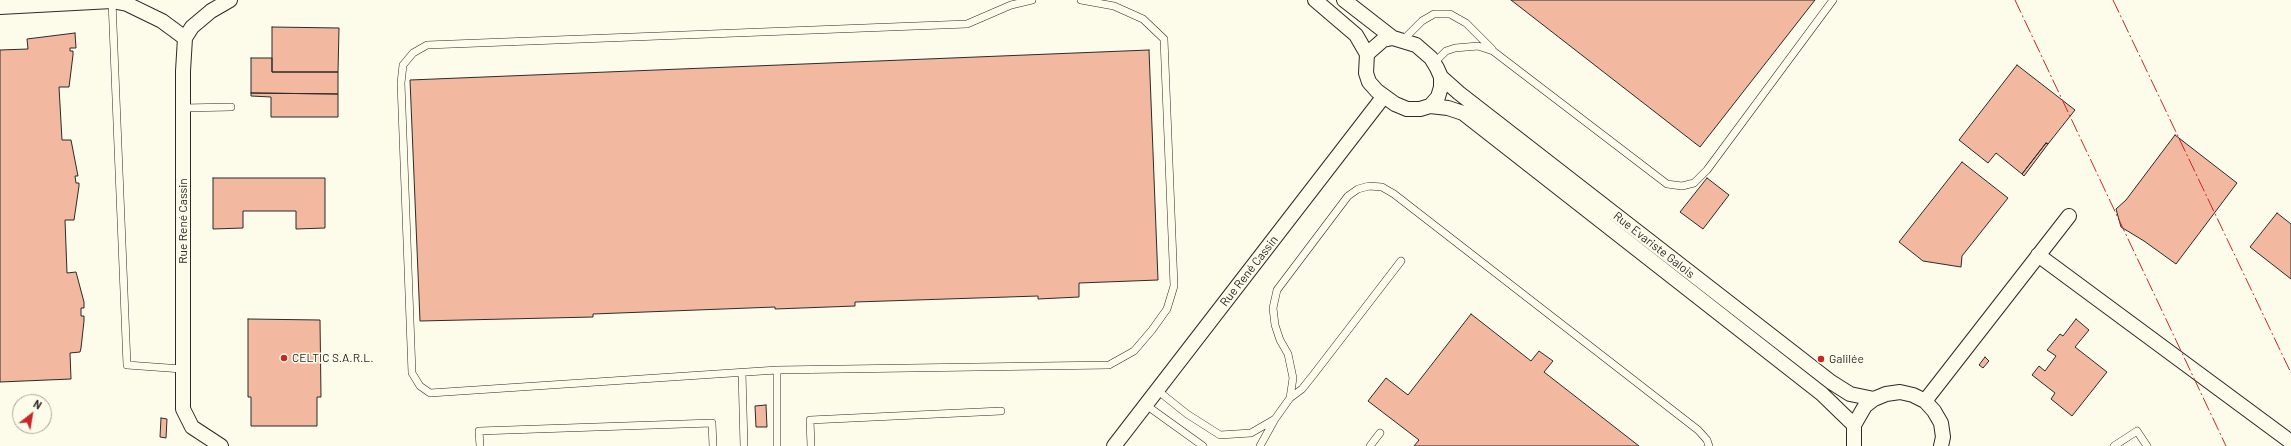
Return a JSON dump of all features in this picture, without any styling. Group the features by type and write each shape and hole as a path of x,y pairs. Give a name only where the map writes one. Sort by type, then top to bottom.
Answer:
{"street":[{"path":"0,7 112,1 127,4 142,10 162,21 185,38 192,27 221,4 230,0"},
{"name":"Rue Evariste Galois","path":"1315,0 1356,35 1366,54 1366,73 1369,82 1377,91 1395,104 1407,109 1420,109 1430,106 1448,108 1463,113 1822,394 1854,425"},
{"name":"Rue Evariste Galois","path":"1344,0 1398,39 1416,45 1434,63 1441,77 1459,93 1831,382 1850,394 1874,399"},
{"name":"Rue René Cassin","path":"185,38 183,108 183,409 186,418 202,435 221,446"},
{"path":"1366,54 1383,40 1398,39"},
{"path":"1430,106 1438,97 1441,87 1441,77"},
{"name":"Rue René Cassin","path":"1114,446 1384,96"},
{"path":"1925,401 2069,216"},
{"path":"2038,255 2291,442"},
{"path":"1854,446 1854,425 1865,406 1874,399 1886,394 1900,392 1913,395 1925,401 1934,411 1941,423 1942,446"}],"lane":[{"path":"1032,0 1011,5 967,24 427,45 414,53 403,66 401,83 410,360 412,373 420,386 430,393 776,370 1109,365 1134,351 1167,309 1174,286 1164,39 1143,19 1114,6 1081,0"},
{"path":"1398,39 1434,14 1450,14 1466,23 1493,51 1668,184 1682,186 1694,183 1706,170 1833,0"},
{"path":"112,1 127,365 182,369"},
{"path":"1434,63 1446,50 1455,48 1478,46 1493,51"},
{"path":"183,108 231,107"},
{"path":"1290,398 1293,378 1288,354 1280,340 1274,314 1277,290 1348,196 1358,189 1369,186 1382,188 1394,194 1698,430 1707,440 1709,446"},
{"path":"1260,446 1275,419 1290,398 1302,389 1401,261"},
{"path":"776,370 777,446"},
{"path":"742,372 744,446"},
{"path":"1157,390 1187,414 1220,435 1251,433 1275,419"},
{"path":"1146,405 1203,446"},
{"path":"811,446 810,420 1001,411"},
{"path":"480,446 480,431 712,423 713,446"},
{"path":"2114,446 2137,431 2147,446"},
{"path":"1370,446 1380,433"}],"building":[{"path":"1511,0 1815,0 1700,147"},
{"path":"272,27 339,28 338,72 272,72"},
{"path":"75,33 76,48 70,48 70,51 73,51 73,55 69,87 59,87 62,140 71,140 78,176 75,176 76,183 79,183 74,220 65,220 67,273 76,272 84,302 84,308 81,308 81,316 84,316 84,321 81,348 80,352 70,353 71,379 0,382 0,50 28,49 27,39"},
{"path":"1149,50 1158,280 1079,283 1079,297 1038,299 1038,296 855,302 855,306 775,309 775,307 593,314 593,317 420,321 410,80"},
{"path":"251,58 272,58 272,72 338,72 338,94 251,93"},
{"path":"2017,65 2075,110 2048,144 2046,143 2022,174 1996,153 1988,163 1959,140"},
{"path":"251,93 338,94 338,117 271,117 271,97 251,96"},
{"path":"2175,135 2237,183 2176,264 2144,241 2121,227 2116,209 2126,200"},
{"path":"2046,143 2048,144 2024,176 2022,174"},
{"path":"1962,162 2008,198 1962,256 1961,267 1923,261 1899,242"},
{"path":"213,178 325,178 325,228 296,229 296,211 243,211 243,228 213,229"},
{"path":"1707,178 1729,195 1703,229 1680,212"},
{"path":"2277,213 2291,224 2291,279 2250,247"},
{"path":"1471,314 1531,361 1539,351 1553,361 1544,372 1639,446 1414,446 1419,440 1368,401 1386,378 1408,395"},
{"name":"CELTIC S.A.R.L.","path":"248,319 320,320 321,397 317,397 317,426 251,426 251,397 248,397"},
{"path":"2076,319 2089,330 2075,347 2107,372 2072,416 2051,399 2055,393 2032,375 2039,366 2045,371 2056,356 2047,350 2060,334 2063,336"},
{"path":"1985,357 1989,361 1983,368 1979,365"},
{"path":"766,405 767,427 756,427 755,406"},
{"path":"161,418 167,419 166,438 160,437"}],"power":[{"path":"2015,0 2226,446"},
{"path":"2113,0 2291,373"}],"place":[{"name":"CELTIC S.A.R.L.","path":"284,358"},
{"name":"Galilée","path":"1821,359"}]}
